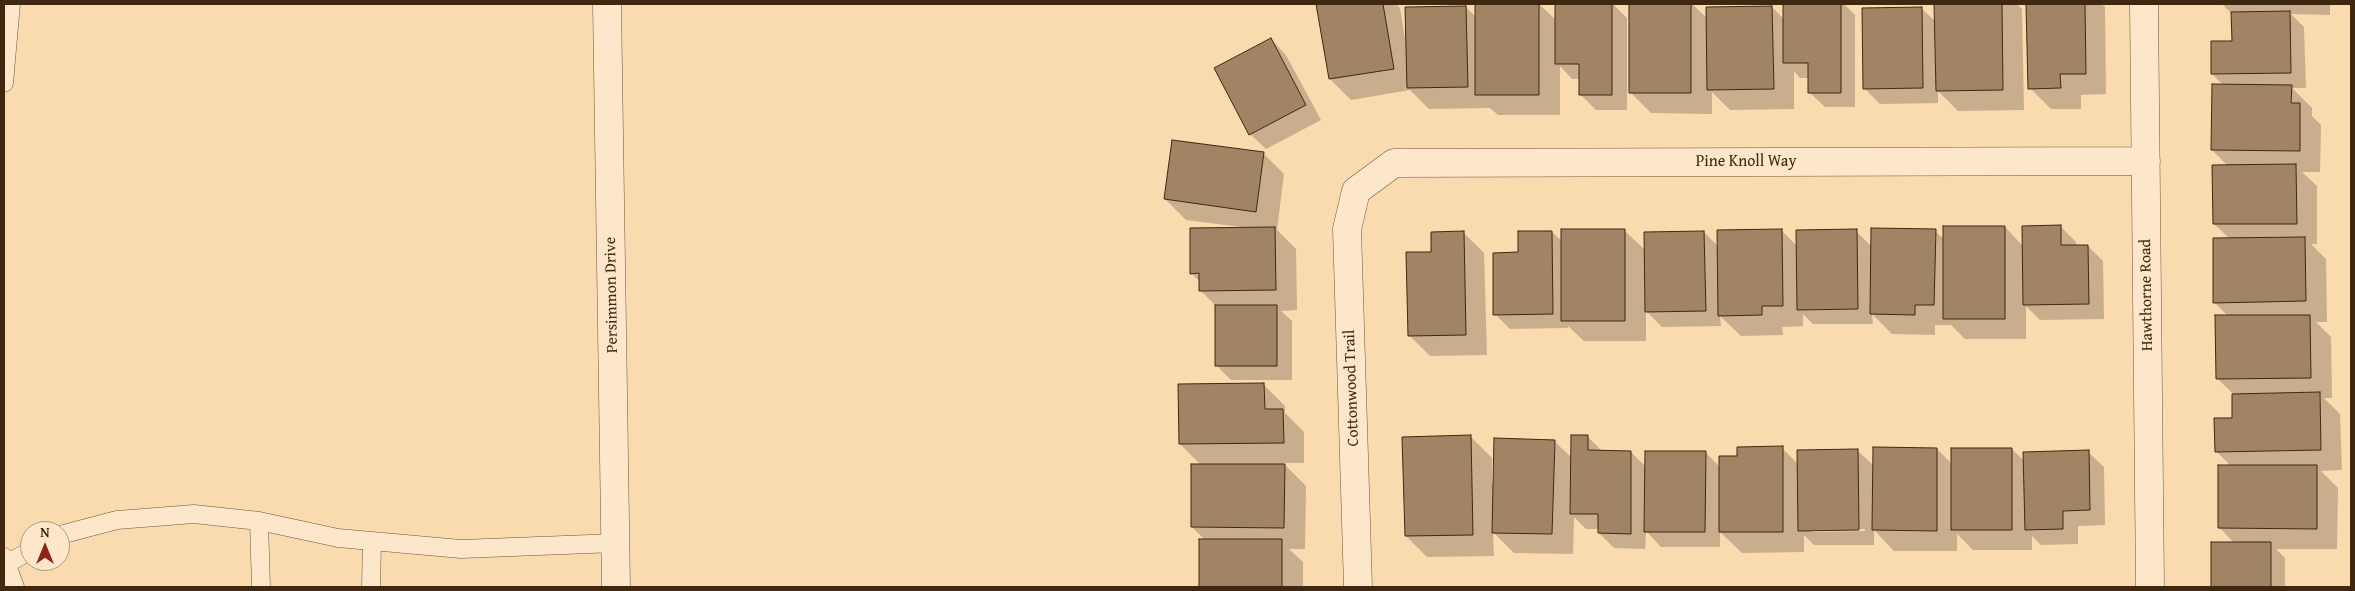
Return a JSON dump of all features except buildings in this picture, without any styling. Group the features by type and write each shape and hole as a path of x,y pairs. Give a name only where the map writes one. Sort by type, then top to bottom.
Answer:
{"street":[{"name":"Persimmon Drive","path":"607,4 616,587"},
{"name":"Hawthorne Road","path":"2144,4 2150,587"},
{"name":"Pine Knoll Way","path":"1356,191 1394,163 2146,161"},
{"name":"Cottonwood Trail","path":"1356,191 1347,229 1358,587"}],"lane":[{"path":"4,83 11,4"},
{"path":"70,532 117,520 194,514 259,521 338,538 461,549 616,543"},
{"path":"259,521 261,587"},
{"path":"371,587 372,541"},
{"path":"15,587 5,561 20,555"}]}
